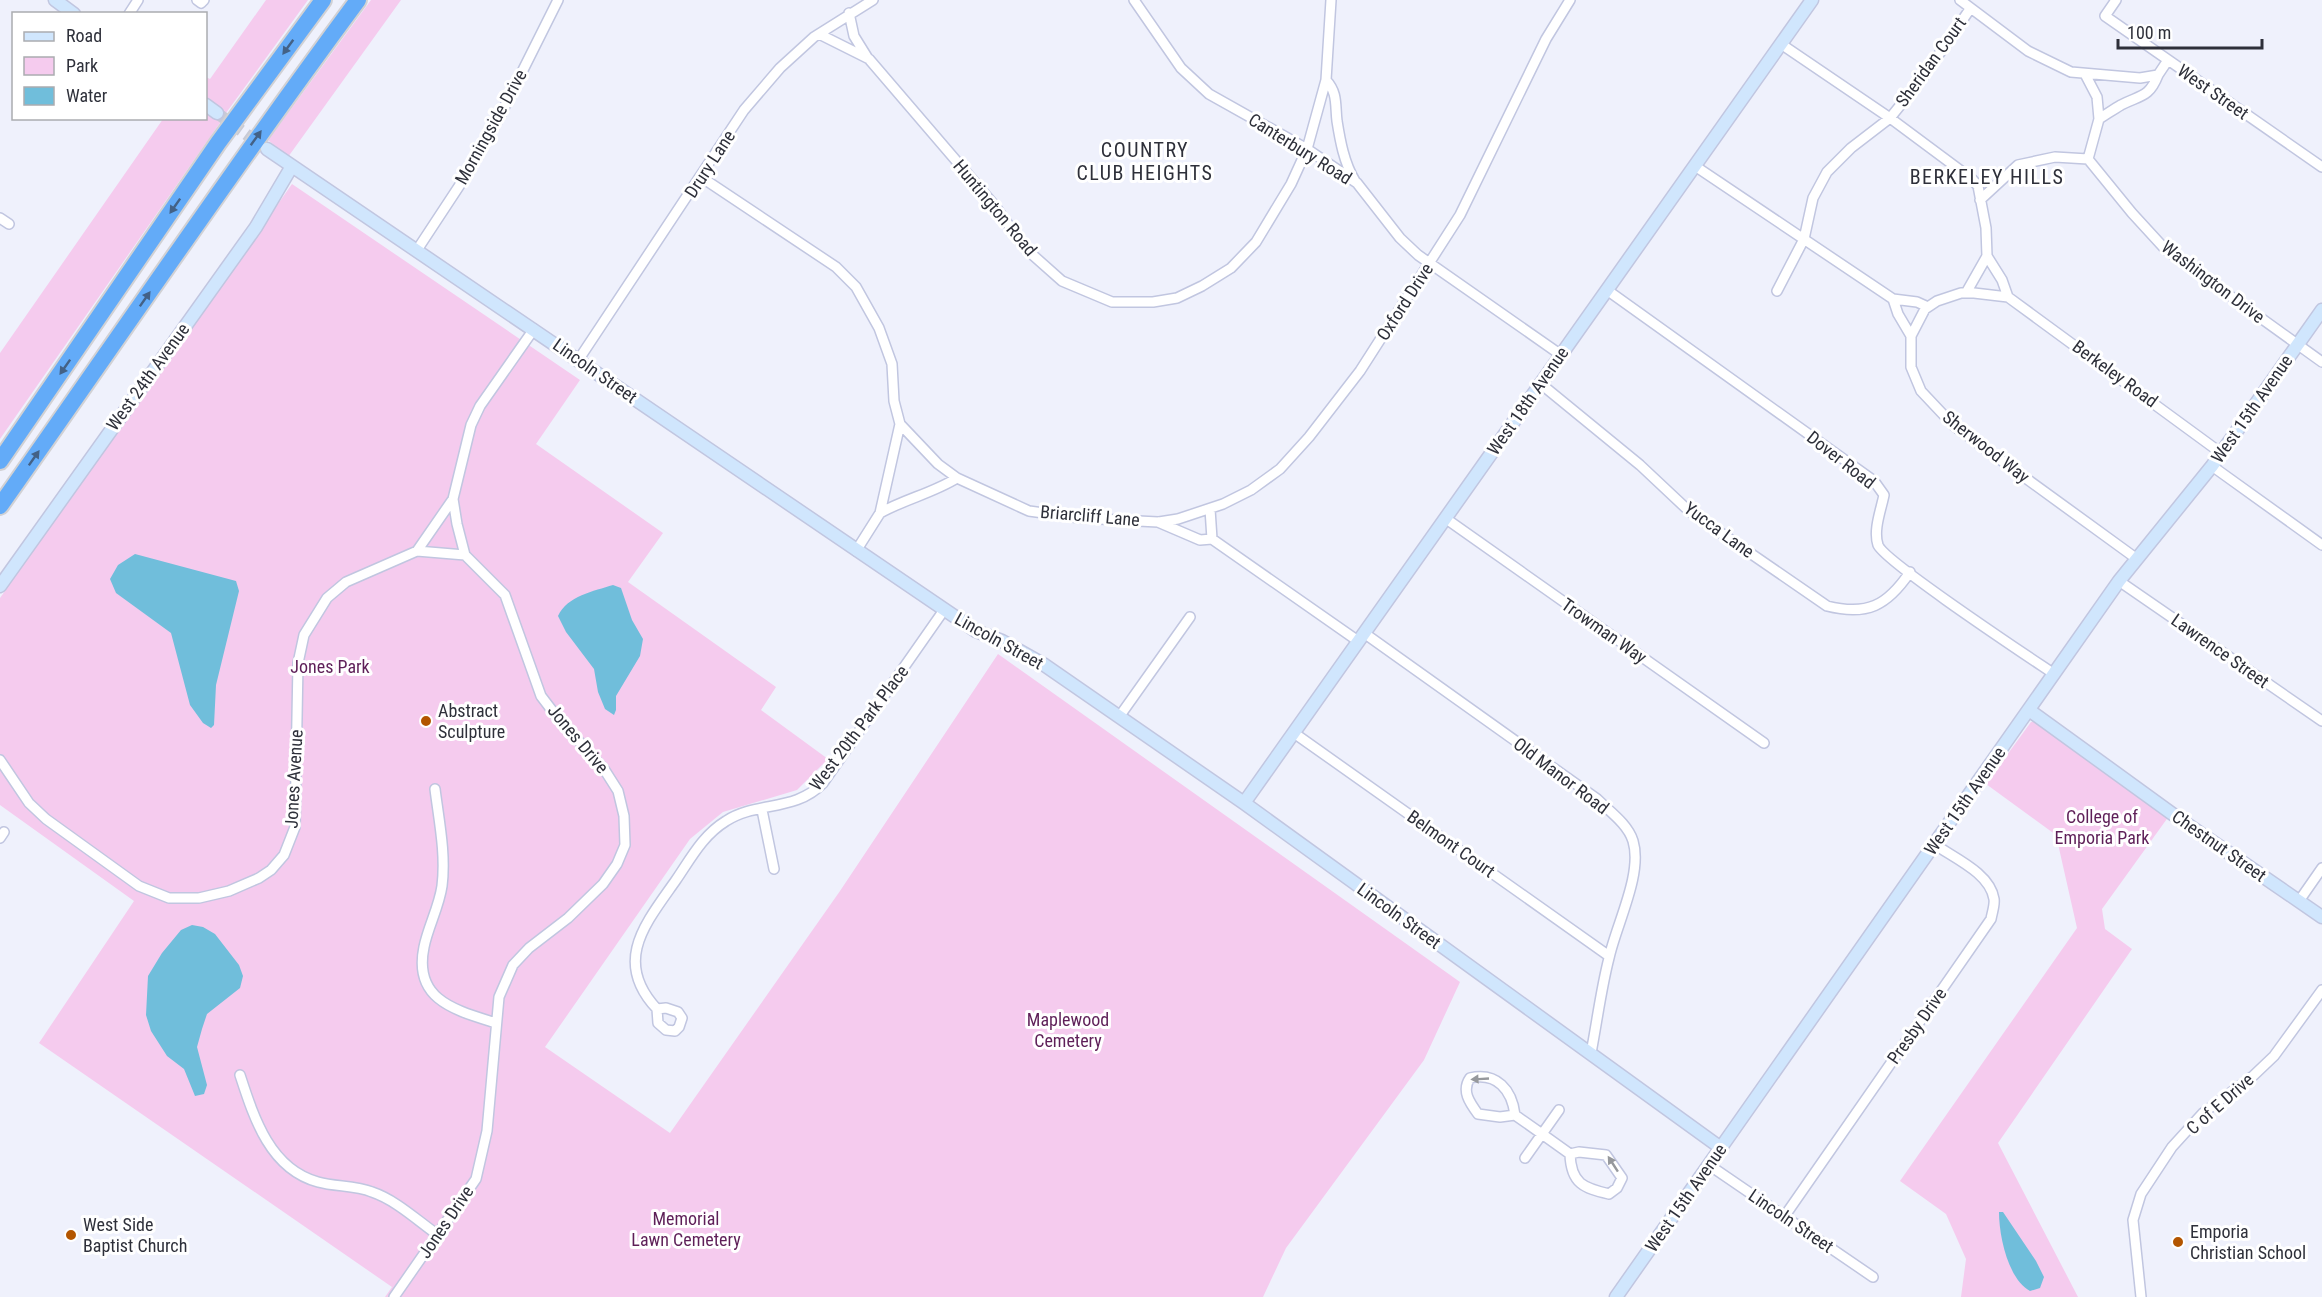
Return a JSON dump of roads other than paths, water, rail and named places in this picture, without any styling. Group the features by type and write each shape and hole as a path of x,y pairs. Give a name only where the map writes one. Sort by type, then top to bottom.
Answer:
{"highway":[{"path":"0,461 212,152 322,0"},
{"path":"0,506 198,220 358,0"}],"street":[{"path":"55,0 71,12"},
{"path":"197,0 201,3 204,0"},
{"name":"Morningside Drive","path":"417,250 469,171 500,116 558,0"},
{"name":"Drury Lane","path":"579,359 744,110 780,68 819,34 873,0"},
{"name":"Canterbury Road","path":"1134,0 1181,68 1209,94 1307,149 1357,183 1400,238 1430,265 1560,356"},
{"name":"Huntington Road","path":"819,34 869,59 995,206 1026,249 1062,281 1112,302 1153,302 1177,298 1231,268 1256,242 1291,184 1307,149 1326,80 1330,0"},
{"name":"Oxford Drive","path":"1158,522 1178,519 1223,504 1251,490 1280,469 1302,445 1360,371 1430,265 1460,215 1546,39 1570,0"},
{"name":"West 18th Avenue","path":"1244,803 1812,0"},
{"path":"1960,0 2028,51 2071,72 2140,78 2158,75"},
{"name":"West Street","path":"2116,0 2105,16 2322,167"},
{"name":"Sheridan Court","path":"1777,291 1804,238 1813,198 1827,172 1851,148 1890,118 1924,76 1970,9"},
{"path":"849,13 854,36 869,59"},
{"path":"1695,166 1893,299 1917,302 1928,307 1937,301 1966,293 2008,297 2002,280 1987,256 1986,228 1978,186 1972,179 1890,118 1781,44"},
{"path":"2099,119 2122,104 2144,95 2153,87 2168,60"},
{"path":"1980,200 2018,165 2055,157 2088,159 2099,119 2097,97 2085,74"},
{"path":"1326,80 1333,87 1341,143 1357,183"},
{"path":"207,106 218,113"},
{"name":"Lincoln Street","path":"267,149 579,359 944,610 976,631 1002,641 1043,664 1244,803 1721,1148"},
{"name":"Washington Drive","path":"2088,159 2165,249 2322,362"},
{"name":"West 24th Avenue","path":"0,586 256,227 292,166"},
{"path":"701,177 836,267 856,287 879,328 892,364 894,401 900,424 880,513 856,551"},
{"path":"0,218 9,224"},
{"path":"1966,293 1987,256"},
{"name":"Dover Road","path":"1607,290 1874,481 1884,495 1876,535 1879,548 2054,674"},
{"name":"Berkeley Road","path":"2008,297 2221,453"},
{"path":"1893,299 1898,314 1911,336"},
{"name":"Sherwood Way","path":"1928,307 1911,336 1911,368 1921,390 1933,406 1954,426 2137,560"},
{"name":"West 15th Avenue","path":"1616,1297 2119,581 2212,466 2322,310"},
{"path":"453,499 465,555 417,551 453,499 471,425 480,406 534,329"},
{"name":"Yucca Lane","path":"1540,384 1640,465 1689,511 1827,606 1843,610 1865,610 1882,603 1898,589 1910,572"},
{"name":"Briarcliff Lane","path":"900,424 938,464 957,478 1029,511 1080,518 1158,522 1200,540 1212,539 1361,637"},
{"path":"2212,466 2322,545"},
{"path":"880,513 926,495 957,478"},
{"path":"1210,508 1212,539"},
{"name":"Trowman Way","path":"1445,518 1764,743"},
{"name":"Jones Avenue","path":"0,760 29,803 46,819 139,886 169,898 199,898 229,891 259,878 271,870 284,855 295,827 298,663 304,635 327,598 346,582 417,551"},
{"name":"Jones Drive","path":"394,1297 476,1179 487,1131 499,997 513,965 529,948 568,918 603,884 617,864 625,845 624,816 618,791 604,769 541,696 505,595 465,555"},
{"name":"Lawrence Street","path":"2119,581 2322,721"},
{"name":"West 20th Park Place","path":"657,1009 648,999 635,972 638,939 647,921 692,855 710,832 728,819 812,795 823,783 944,610"},
{"path":"1119,717 1190,617"},
{"name":"Old Manor Road","path":"1361,637 1597,799 1622,823 1633,840 1635,856 1631,888 1609,956 1591,1053"},
{"name":"Chestnut Street","path":"2029,710 2178,818 2322,917"},
{"name":"Belmont Court","path":"1293,733 1609,956"},
{"path":"435,789 443,863 442,886 434,919 424,946 422,970 426,985 435,996 453,1007 496,1023"},
{"path":"762,810 774,869"},
{"name":"Presby Drive","path":"1784,1217 1991,919 1995,901 1989,886 1977,873 1934,844"},
{"path":"2299,901 2322,868"},
{"name":"C of E Drive","path":"2141,1297 2133,1220 2141,1194 2172,1148 2203,1113 2253,1076 2274,1056 2322,990"},
{"path":"240,1075 247,1097 272,1150 285,1166 299,1176 320,1183 357,1187 374,1192 391,1201 438,1235"},
{"path":"1515,1115 1500,1118 1478,1114 1465,1091 1470,1078 1492,1078 1499,1082 1512,1100 1515,1115 1570,1154 1579,1152 1606,1155 1622,1178 1617,1188 1609,1194 1585,1188 1580,1184 1570,1162 1570,1154"},
{"path":"1525,1158 1559,1110"},
{"name":"Lincoln Street","path":"1709,1165 1873,1277"}],"water":[{"path":"135,554 236,581 239,591 216,685 214,725 211,728 203,723 190,705 171,633 116,593 110,579 118,565"},
{"path":"613,585 621,588 632,620 643,639 640,656 616,696 614,715 605,709 598,692 594,669 566,632 558,616 562,609 574,599"},
{"path":"192,925 203,927 215,934 239,965 243,976 240,988 207,1014 197,1047 207,1085 204,1094 195,1096 184,1069 167,1056 151,1031 146,1015 148,976 162,953 181,930"},
{"path":"1999,1212 2003,1212 2036,1261 2044,1277 2040,1288 2030,1291 2016,1277 2006,1256"}],"tunnel":[{"path":"217,113 261,145"}],"place":[{"name":"Abstract Sculpture","path":"426,721"},
{"name":"West Side Baptist Church","path":"71,1235"},
{"name":"Emporia Christian School","path":"2178,1242"}],"district":[{"name":"COUNTRY CLUB HEIGHTS","path":"1145,162"},
{"name":"BERKELEY HILLS","path":"1987,177"}],"park label":[{"name":"Jones Park","path":"330,667"},
{"name":"College of Emporia Park","path":"2102,827"},
{"name":"Maplewood Cemetery","path":"1068,1030"},
{"name":"Memorial Lawn Cemetery","path":"686,1229"}]}
